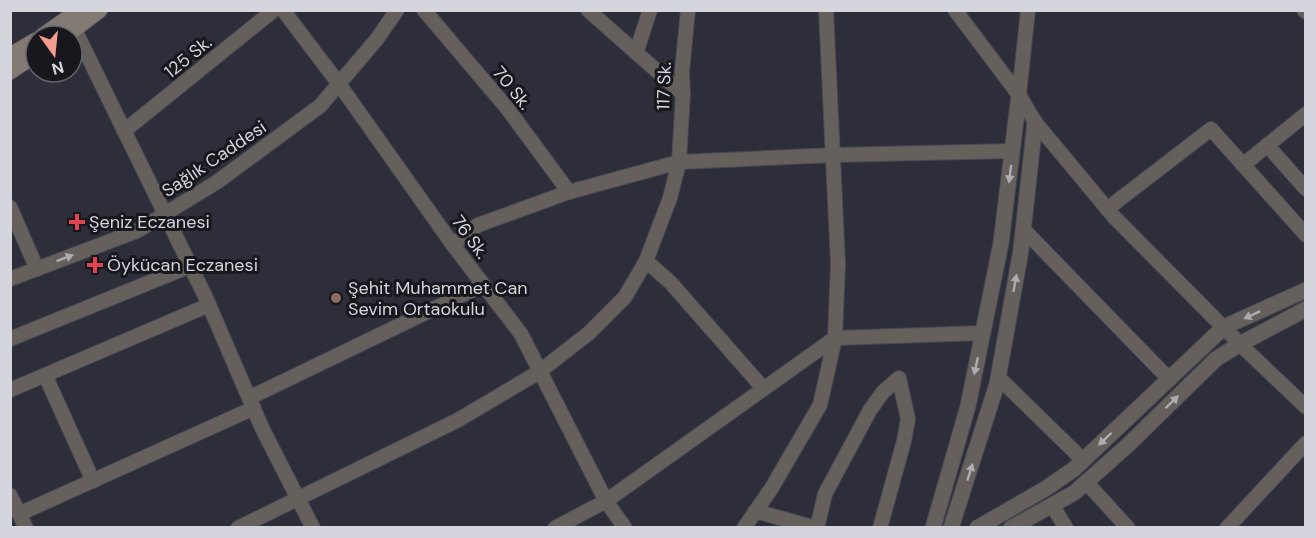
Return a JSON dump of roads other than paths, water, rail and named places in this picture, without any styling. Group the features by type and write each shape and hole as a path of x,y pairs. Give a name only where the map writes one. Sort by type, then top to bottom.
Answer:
{"main road":[{"path":"59,24 79,10"},
{"path":"82,24 100,10"},
{"path":"10,56 24,47"},
{"path":"10,72 24,63"}],"street":[{"name":"125 Sk.","path":"124,131 274,10"},
{"name":"76 Sk.","path":"283,10 339,84 453,246 520,334 606,501 625,528"},
{"name":"Sağlık Caddesi","path":"10,279 137,231 217,182 320,106 377,39 397,10"},
{"name":"70 Sk.","path":"423,10 507,108 569,192"},
{"path":"588,10 683,94"},
{"path":"636,53 650,10"},
{"name":"117 Sk.","path":"238,528 458,420 539,372 589,333 625,297 646,261 670,198 679,162 682,71 688,10"},
{"path":"744,528 820,405 835,338 838,264 826,10"},
{"path":"956,10 1019,95 1035,123 1107,209 1240,344 1305,406"},
{"path":"933,528 968,405 1001,243 1028,10"},
{"path":"84,57 165,214 209,305 251,403 313,528"},
{"path":"1243,165 1305,114"},
{"path":"951,528 998,377 1023,229 1035,123"},
{"path":"1107,209 1211,129 1305,235"},
{"path":"1267,145 1305,189"},
{"path":"453,246 478,225 569,192 679,162 834,155 1012,151"},
{"path":"10,207 37,269"},
{"path":"1023,229 1169,379"},
{"path":"646,261 670,282 763,388"},
{"path":"10,339 190,266"},
{"path":"10,495 19,522 93,481 483,285"},
{"path":"977,528 1074,470 1224,327 1305,290"},
{"path":"10,390 209,305"},
{"path":"1011,528 1074,493 1216,359 1305,309"},
{"path":"555,528 606,501 835,338 1006,332"},
{"path":"45,375 93,481"},
{"path":"998,377 1083,460"},
{"path":"755,511 816,528 825,494 870,410 883,392 899,378 908,419 880,528"},
{"path":"1227,528 1305,444"},
{"path":"1086,482 1128,528"},
{"path":"1052,505 1066,528"}],"place":[{"name":"Şeniz Eczanesi","path":"77,222"},
{"name":"Öykücan Eczanesi","path":"95,265"},
{"name":"Şehit Muhammet Can Sevim Ortaokulu","path":"336,298"}]}
